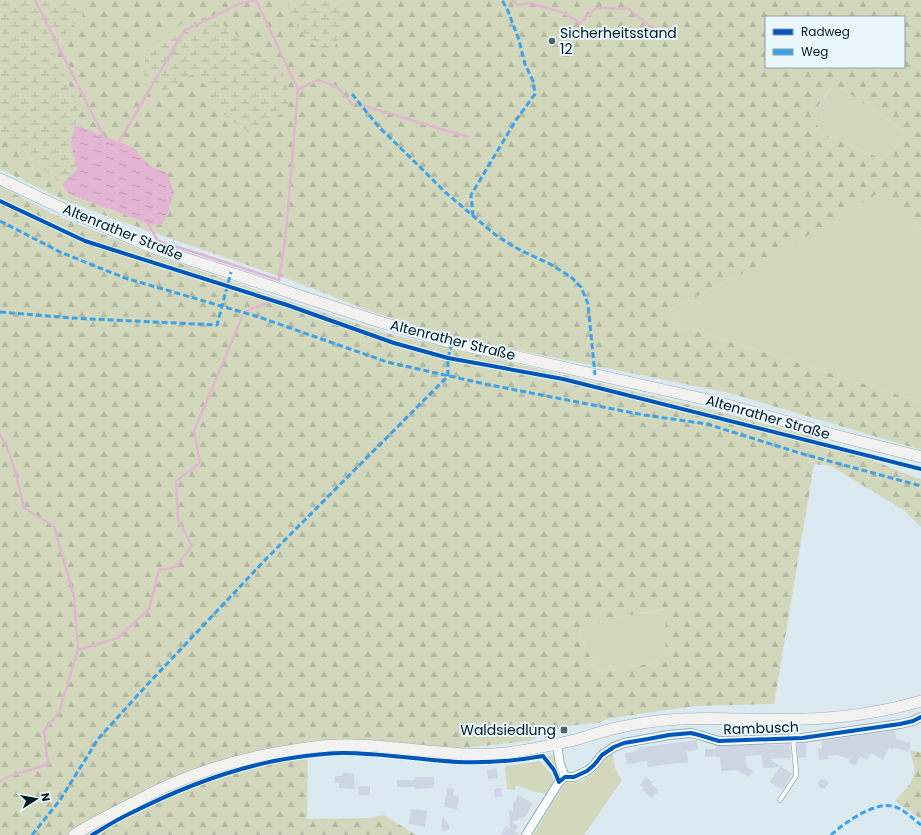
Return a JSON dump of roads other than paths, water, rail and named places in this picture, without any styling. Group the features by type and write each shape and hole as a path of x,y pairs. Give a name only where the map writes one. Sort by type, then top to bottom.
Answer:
{"street":[{"name":"Altenrather Straße","path":"0,179 151,247 385,323 452,343 713,401 838,436 921,457"},
{"name":"Rambusch","path":"74,835 90,824 167,786 214,768 264,755 312,746 351,745 392,747 425,751 496,753 557,744 644,722 718,718 804,720 837,718 887,710 921,701"},
{"name":"Rambusch","path":"565,777 574,777 587,772 602,755 614,747 624,743 680,734 699,735 718,741 802,738 900,724 913,721 921,717"},
{"path":"526,835 559,782 565,777 560,764 557,744"}],"lane":[{"path":"780,800 796,776 793,738"}],"water":[{"path":"75,125 134,148 150,166 167,173 174,192 168,213 162,225 149,224 69,194 62,184 77,170 71,144"}],"waterway":[{"path":"35,0 104,137"},
{"path":"117,145 184,31 241,3 256,0"},
{"path":"147,222 158,241 279,280 286,233 298,89 256,0"},
{"path":"512,0 518,5 530,3 564,13 580,23 596,8 629,9 660,34"},
{"path":"298,89 318,80 337,87 354,106"},
{"path":"365,106 468,137"},
{"path":"247,311 271,301"},
{"path":"78,650 118,638 149,609 159,570 175,567 192,546 178,520 176,481 200,463 194,431 242,317"},
{"path":"0,434 12,461 24,508 54,526 74,597 78,650 59,712 44,731 48,764 10,776 0,781"}],"place":[{"name":"Sicherheitsstand 12","path":"552,41"},
{"name":"Waldsiedlung","path":"564,730"}]}
